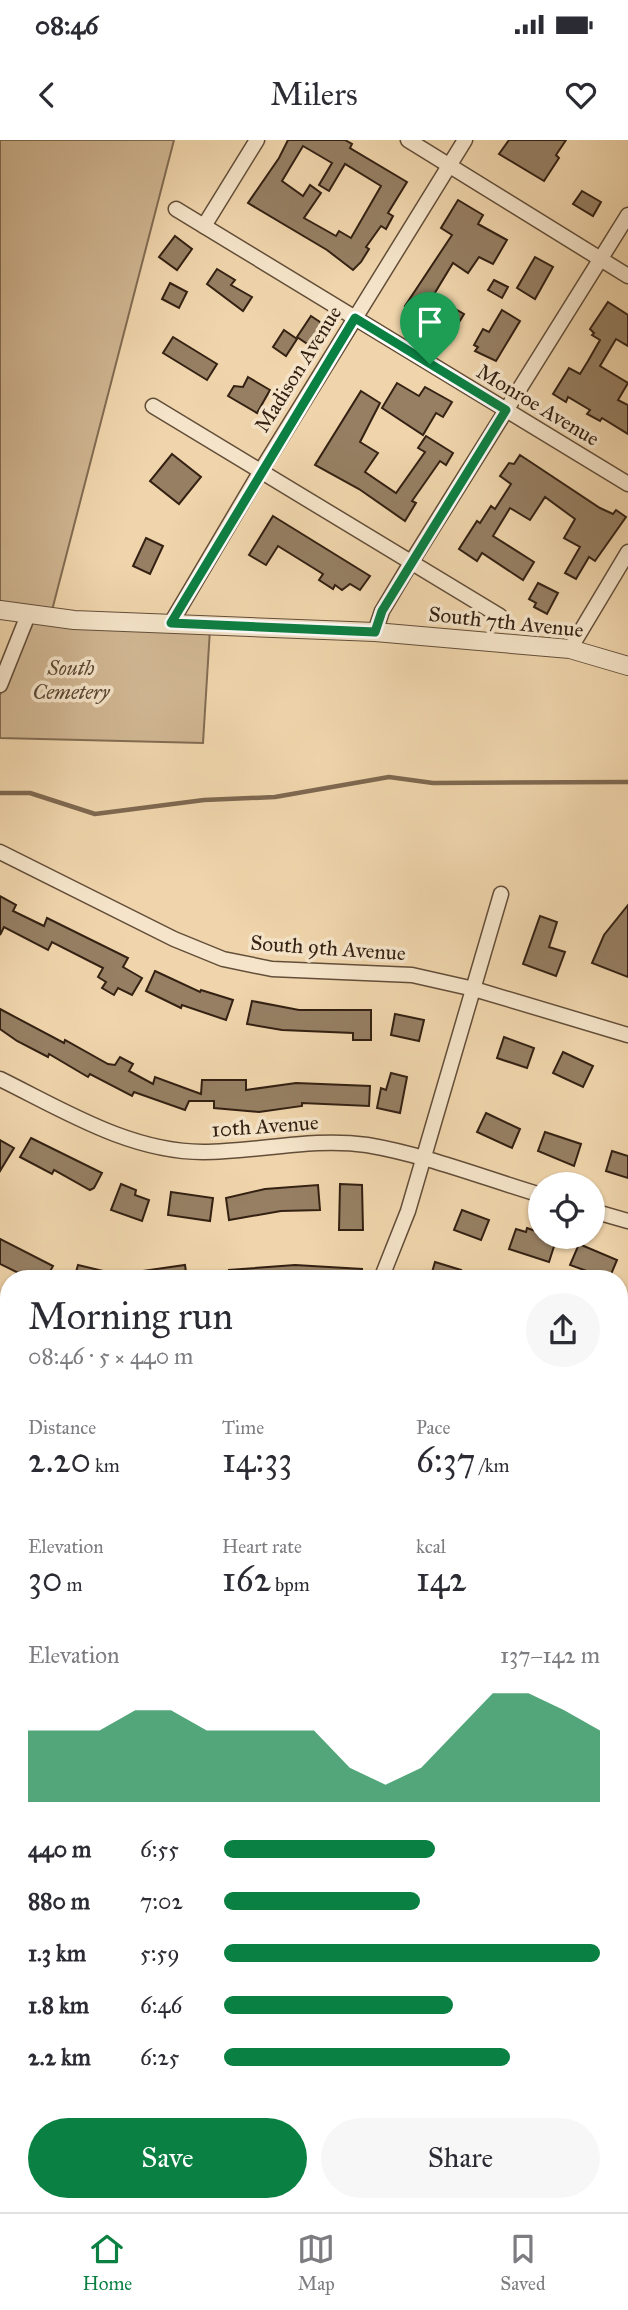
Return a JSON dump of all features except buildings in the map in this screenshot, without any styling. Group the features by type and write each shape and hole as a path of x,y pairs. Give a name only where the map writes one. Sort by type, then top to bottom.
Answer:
{"street":[{"path":"204,226 257,140"},
{"path":"408,140 628,276"},
{"name":"Madison Avenue","path":"171,623 262,469 465,140"},
{"name":"Monroe Avenue","path":"176,209 628,484"},
{"path":"375,632 382,611 412,561 628,215"},
{"path":"153,406 262,469 500,616"},
{"path":"570,649 628,552"},
{"name":"South 7th Avenue","path":"0,610 28,615 375,632 570,649 628,666"},
{"path":"0,685 28,615"},
{"name":"South 9th Avenue","path":"0,852 174,940 223,959 272,969 412,975 474,989 628,1035"},
{"path":"384,1270 423,1160 501,894"},
{"name":"10th Avenue","path":"0,1079 105,1130 156,1146 200,1152 223,1152 314,1141 368,1146 528,1191"},
{"path":"605,1214 628,1221"}],"green space":[{"path":"0,140 174,140 50,618 0,609"},
{"name":"South Cemetery","path":"31,619 210,629 203,743 0,738 0,695"}],"waterway":[{"path":"0,793 30,793 95,814 204,800 275,797 389,777 433,783 628,782"}],"route":[{"path":"355,318 430,364 506,410 382,611 375,632 171,623 355,318"}]}
